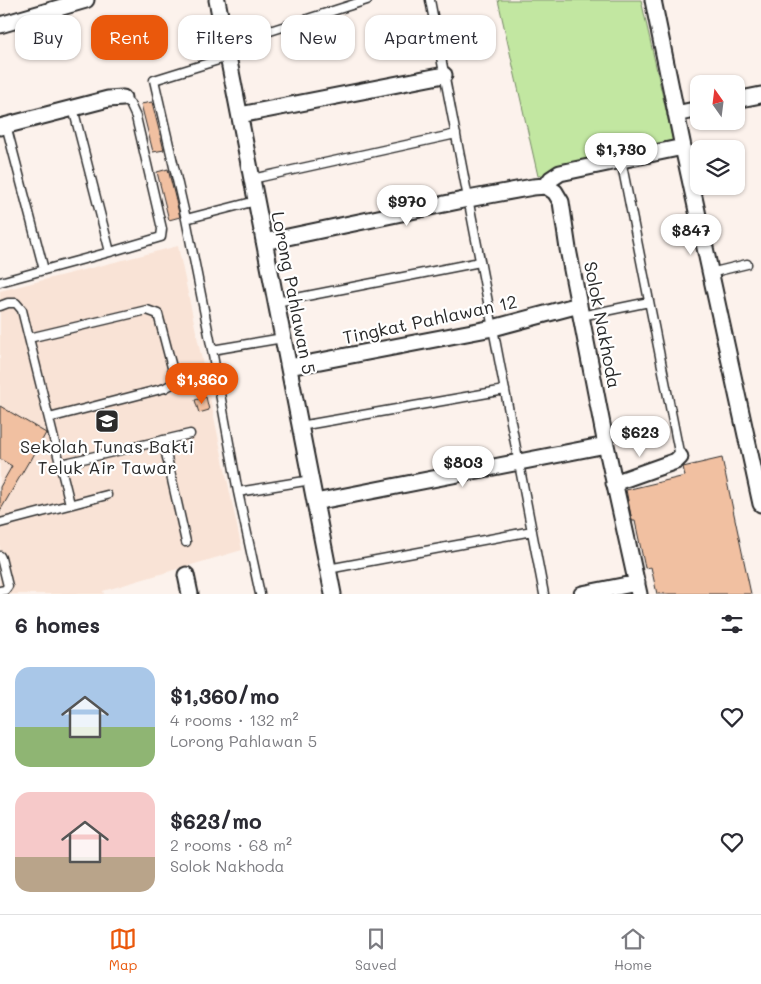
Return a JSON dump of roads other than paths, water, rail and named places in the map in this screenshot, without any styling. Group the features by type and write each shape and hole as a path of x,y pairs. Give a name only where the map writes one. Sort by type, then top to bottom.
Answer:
{"street":[{"path":"0,25 86,0"},
{"name":"Lorong Pahlawan 5","path":"217,0 220,15"},
{"path":"653,0 761,504"},
{"name":"Lorong Pahlawan 5","path":"229,60 333,594"},
{"path":"240,115 444,75"},
{"path":"745,98 761,95"},
{"path":"3,126 108,99 122,98"},
{"path":"676,114 690,111"},
{"path":"264,242 468,199 546,186 550,179 560,173 683,146"},
{"name":"Solok Nakhoda","path":"546,186 555,192 561,202 568,249 606,444 638,589"},
{"name":"Tingkat Pahlawan 12","path":"289,367 580,311"},
{"path":"315,502 606,444"},
{"path":"614,483 676,461 680,457"},
{"path":"186,576 190,594"},
{"path":"582,594 638,589"}],"lane":[{"path":"271,35 367,0"},
{"path":"430,0 544,594"},
{"path":"204,60 154,80 186,219 238,492 260,594"},
{"path":"0,282 161,237 162,230 136,117 130,104 122,98"},
{"path":"72,108 110,252"},
{"path":"3,126 44,270"},
{"path":"252,179 456,134"},
{"path":"621,160 680,457"},
{"path":"186,219 256,201"},
{"path":"276,302 480,262"},
{"path":"710,273 747,264"},
{"path":"580,311 649,302"},
{"path":"0,306 16,303 22,310 70,504"},
{"path":"29,338 147,310 158,314 174,375 172,384 165,388 49,418"},
{"path":"212,350 283,338"},
{"path":"300,426 505,390"},
{"path":"61,464 190,434"},
{"path":"163,440 186,542"},
{"path":"238,492 310,480"},
{"path":"0,523 107,495"},
{"path":"328,569 532,531"},
{"path":"0,556 8,586 5,590 0,591"}],"place":[{"name":"Sekolah Tunas Bakti Teluk Air Tawar","path":"107,421"}]}
